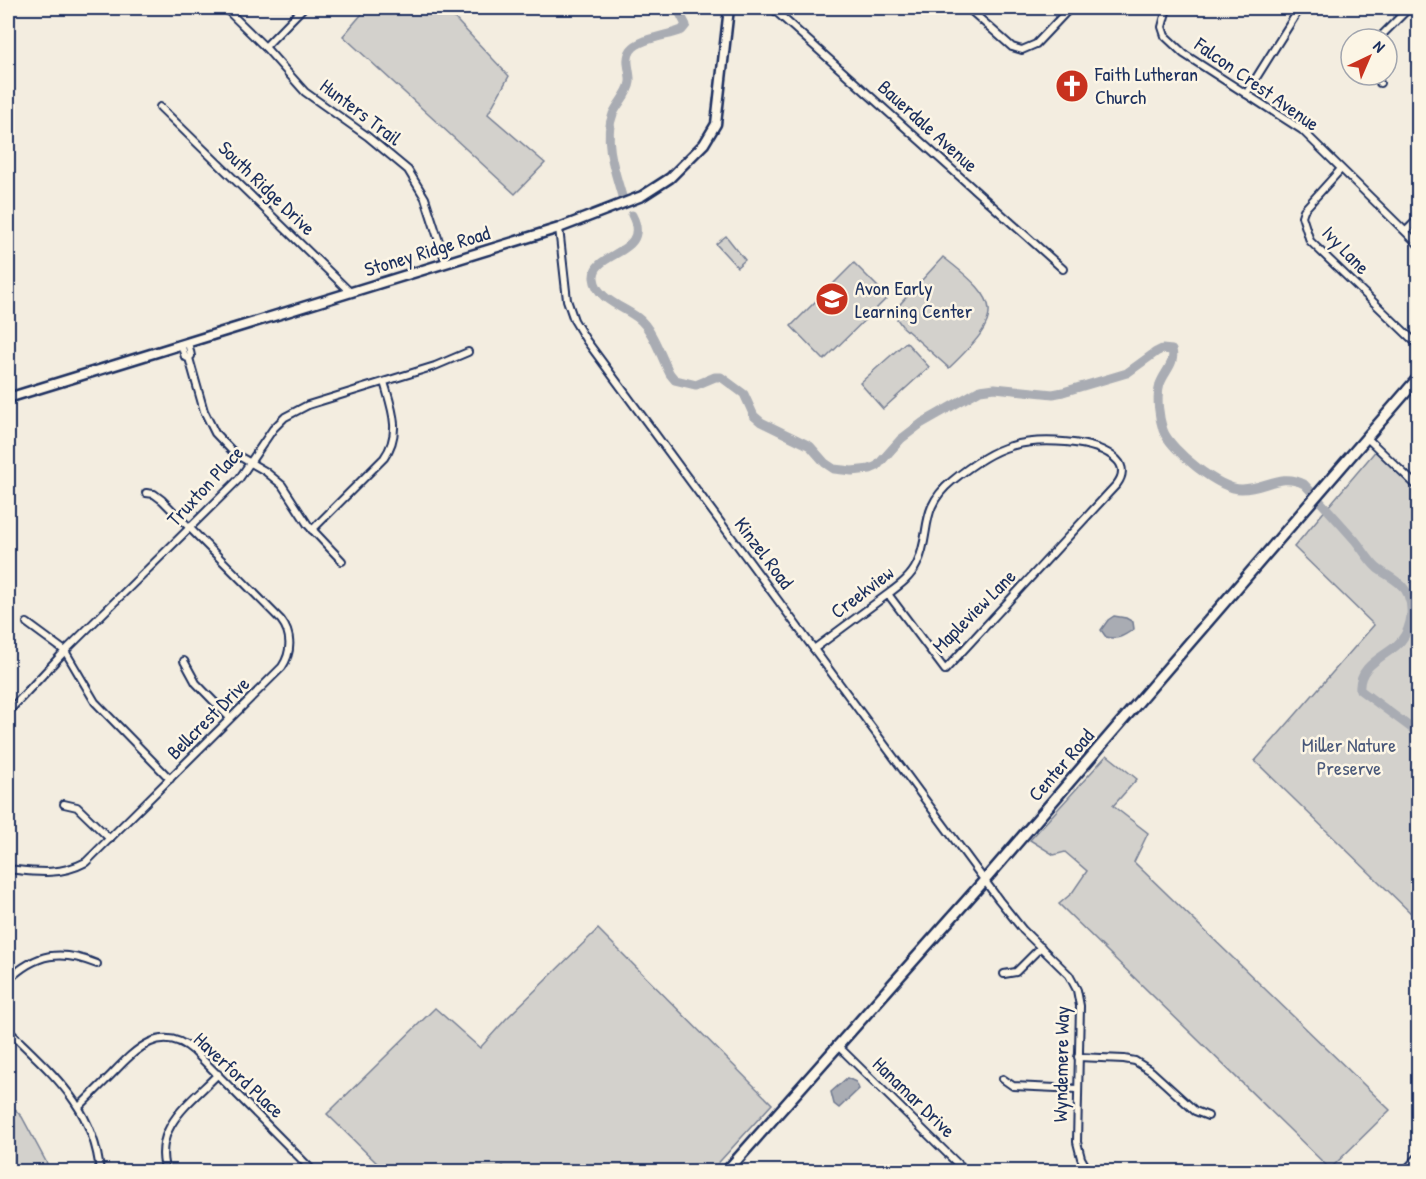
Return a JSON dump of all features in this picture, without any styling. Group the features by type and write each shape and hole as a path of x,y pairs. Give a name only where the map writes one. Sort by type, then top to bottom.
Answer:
{"main road":[{"name":"Center Road","path":"726,1172 984,881 1419,378"}],"street":[{"name":"Hunters Trail","path":"225,8 306,92 367,136 408,170 425,198 446,263"},
{"path":"265,47 303,8"},
{"name":"Stoney Ridge Road","path":"8,398 583,221 642,196 669,178 704,144 716,124 729,8"},
{"name":"Bauerdale Avenue","path":"772,8 1063,269"},
{"path":"968,8 1009,45 1025,50 1039,42 1070,8"},
{"name":"Falcon Crest Avenue","path":"1170,8 1162,23 1165,36 1179,50 1300,128 1419,244"},
{"path":"1246,94 1300,8"},
{"path":"1390,27 1409,8"},
{"path":"1414,8 1419,12"},
{"name":"South Ridge Drive","path":"160,107 350,292"},
{"name":"Ivy Lane","path":"1341,169 1304,210 1302,216 1310,241 1419,345"},
{"path":"1406,231 1419,219"},
{"name":"Kinzel Road","path":"559,228 567,300 574,320 586,340 984,881"},
{"path":"185,343 191,356 189,358 205,414 213,429 228,448 265,471 282,485 312,530 342,561"},
{"name":"Truxton Place","path":"8,712 64,651 239,479 276,425 290,413 308,405 444,363 468,352"},
{"path":"312,530 384,458 394,440 395,423 384,382"},
{"path":"1366,437 1419,487"},
{"name":"Creekview","path":"814,649 904,582 914,571 921,552 928,516 933,504 945,488 983,458 1012,445 1036,442 1078,443 1098,448 1118,460 1122,469 1118,484 1066,540"},
{"path":"146,493 154,494 162,500 190,527"},
{"name":"Bellcrest Drive","path":"8,869 52,873 86,862 283,664 289,651 288,634 281,620 190,527"},
{"name":"Mapleview Lane","path":"888,594 945,670 1066,540"},
{"path":"27,622 64,651 95,702 170,779"},
{"path":"184,661 198,685 230,718"},
{"path":"64,804 77,807 110,839"},
{"name":"Wyndemere Way","path":"984,881 1023,930 1069,975 1077,990 1080,1006 1077,1146 1089,1172"},
{"path":"1005,974 1016,972 1041,948"},
{"path":"8,980 28,963 51,956 74,956 97,964"},
{"path":"8,1030 63,1085 79,1107 93,1136 100,1172"},
{"name":"Haverford Place","path":"79,1107 133,1052 153,1040 172,1040 187,1045 314,1172"},
{"name":"Hanamar Drive","path":"838,1046 966,1172"},
{"path":"1078,1057 1135,1061 1151,1071 1195,1112 1208,1116"},
{"path":"166,1172 162,1148 169,1127 218,1074"},
{"path":"1004,1080 1013,1086 1078,1089"},
{"path":"1404,1172 1419,1156"}],"green space":[{"path":"367,8 445,8 509,76 488,114 545,163 515,194 343,36"},
{"path":"726,236 745,260 737,267 716,244"},
{"path":"943,257 977,287 986,299 989,311 987,322 979,335 949,368 902,326 894,315 901,303"},
{"path":"854,263 888,297 824,360 791,326"},
{"path":"906,342 929,367 883,409 860,383"},
{"name":"Miller Nature Preserve","path":"1378,448 1418,485 1418,920 1255,761 1374,625 1294,547"},
{"path":"1107,755 1137,779 1113,806 1148,833 1134,862 1390,1110 1330,1169 1059,904 1072,893 1087,871 1065,852 1054,855 1030,840"},
{"path":"598,929 772,1104 711,1171 509,1172 503,1166 496,1172 385,1171 327,1114 435,1008 480,1048 506,1019"},
{"path":"8,1102 22,1117 51,1171 8,1171"}],"shaded area":[{"path":"1114,616 1133,622 1134,629 1121,637 1106,637 1101,630"},
{"path":"847,1078 856,1082 859,1089 839,1108 834,1104 831,1092"}],"waterway":[{"path":"622,196 611,155 609,134 613,114 629,86 629,54 635,46 641,43 682,30 686,25 677,8"},
{"path":"632,215 636,228 635,238 596,269 594,278 600,292 643,323 675,380 696,385 715,377 721,377 744,394 754,416 761,422 810,446 825,463 834,469 852,471 877,466 901,439 922,423 980,390 995,388 1053,394 1063,392 1127,373 1156,352 1162,349 1172,350 1172,359 1160,384 1158,401 1163,430 1175,448 1209,476 1233,488 1250,488 1280,480 1304,484 1354,539 1374,565 1406,590 1411,608 1408,629 1396,646 1367,669 1360,682 1360,690 1418,733"}],"place":[{"name":"Faith Lutheran Church","path":"1072,86"},
{"name":"Avon Early Learning Center","path":"832,299"}]}
